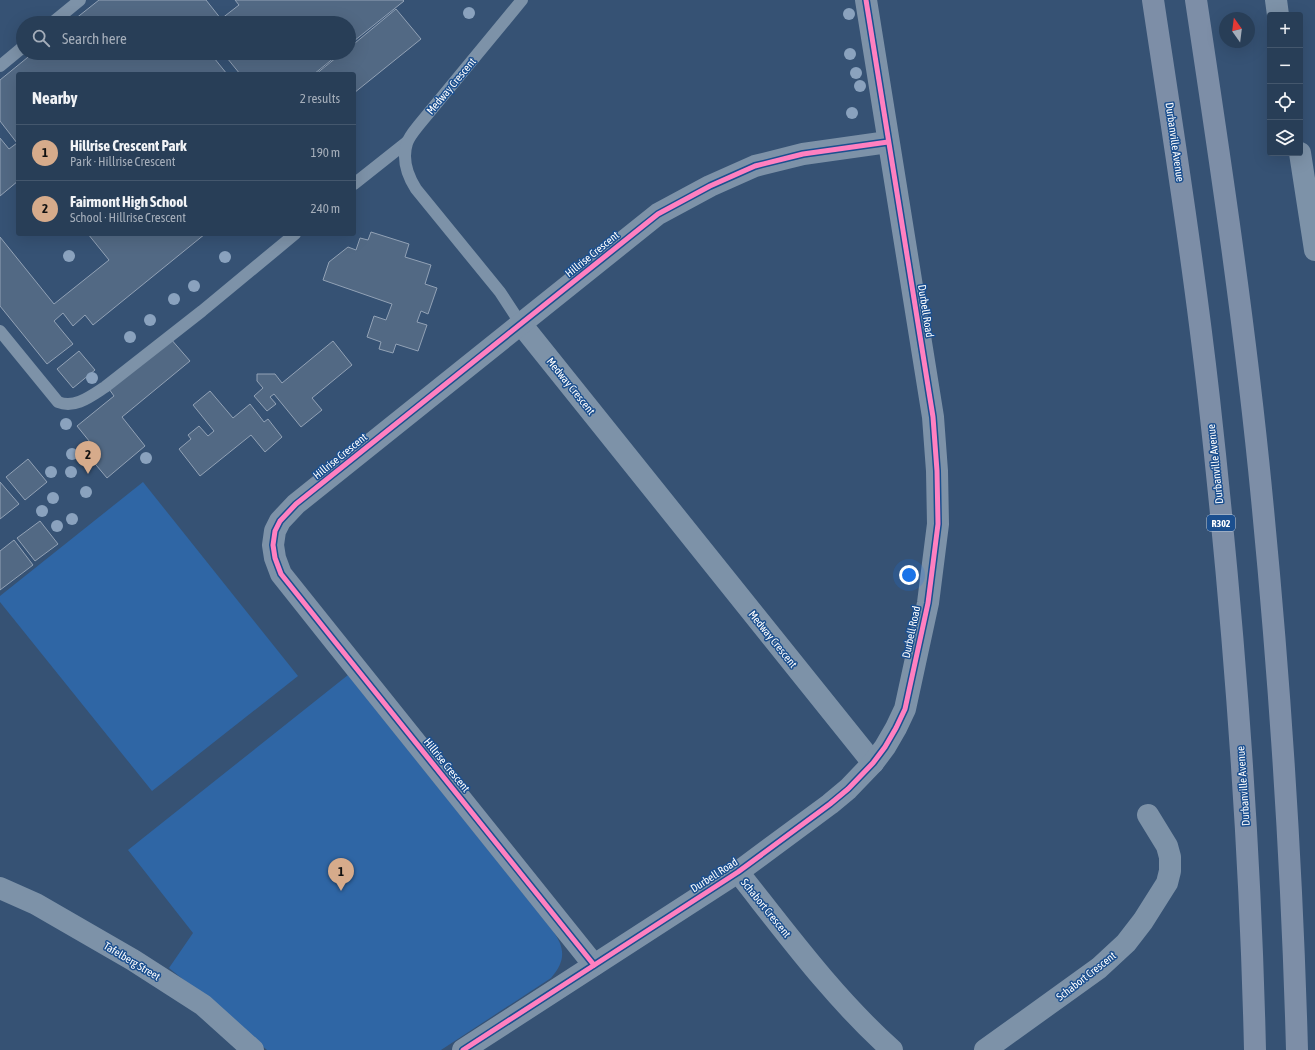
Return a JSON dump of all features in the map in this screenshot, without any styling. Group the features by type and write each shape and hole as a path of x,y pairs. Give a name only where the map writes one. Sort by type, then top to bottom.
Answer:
{"main road":[{"name":"Durbanville Avenue","path":"1153,0 1188,238 1209,399 1229,597 1245,807 1253,964 1255,1050"},
{"path":"1196,0 1212,103 1242,322 1262,498 1276,653 1287,805 1298,1050"}],"street":[{"name":"Durbell Road","path":"463,1050 738,872 835,800 860,778 873,763 885,747 905,709 928,603 938,524 937,470 934,417 866,0"},
{"path":"1276,0 1278,12"},
{"name":"Hillrise Crescent","path":"594,965 281,574 275,558 273,545 274,531 280,521 296,504 658,214 710,186 755,166 803,154 888,142"},
{"path":"1300,156 1315,250"},
{"name":"Medway Crescent","path":"520,324 873,763"},
{"name":"Schabort Crescent","path":"984,1050 1099,968 1126,943 1143,921 1167,883 1170,871 1170,857 1167,846 1148,815"},
{"name":"Schabort Crescent","path":"738,872 844,1004 892,1050"},
{"name":"Tafelberg Street","path":"0,888 36,904 139,964 203,1005 253,1050"}],"lane":[{"path":"61,16 80,0"},
{"name":"Medway Crescent","path":"520,324 500,292 416,189 410,179 406,166 405,154 407,142 418,126 522,0"},
{"path":"0,66 16,53"},
{"path":"356,182 407,142"},
{"path":"0,331 58,402 63,404 77,403 89,398 202,312 292,236"}],"shaded area":[{"path":"143,482 298,676 152,791 0,602 0,596"},
{"path":"348,675 553,931 562,950 561,961 556,972 551,978 441,1050 267,1050 169,968 193,933 128,850"}],"building":[{"path":"99,0 206,0 219,16 79,16"},
{"path":"235,0 404,1 356,39 356,16 225,16 239,5"},
{"path":"396,9 421,39 356,91 356,72 318,72 333,60 356,60 356,42"},
{"path":"24,60 216,60 225,72 16,72 16,142 0,121 0,80"},
{"path":"229,60 331,60 316,72 238,72"},
{"path":"0,138 9,149 16,144 16,183 0,196"},
{"path":"371,232 409,244 405,257 431,265 425,284 437,288 428,314 421,311 417,322 427,325 418,351 396,344 393,353 379,349 381,342 367,337 374,316 386,320 392,304 323,280 329,262 348,247 356,250 360,238 368,240"},
{"path":"90,236 203,236 93,325 85,315 73,326 63,313 54,321 73,344 47,364 0,306 0,237 54,304 109,260"},
{"path":"170,338 190,361 122,417 145,446 107,478 86,453 94,447 77,426 114,396 109,389"},
{"path":"333,341 352,365 312,398 322,410 301,427 274,394 270,397 276,404 267,411 254,396 263,388 257,381 257,374 275,374 282,383"},
{"path":"79,351 95,370 73,388 57,369"},
{"path":"210,391 233,418 250,404 264,422 268,419 282,437 265,452 251,435 200,476 179,449 191,439 188,435 199,426 208,436 214,431 193,405"},
{"path":"28,459 47,482 25,500 6,477"},
{"path":"0,482 19,504 0,519"},
{"path":"40,521 58,544 35,561 17,538"},
{"path":"14,540 33,565 0,590 0,551"}],"cycle path":[{"path":"463,1050 738,872 830,804 848,789 873,763 885,747 905,709 928,603 938,524 937,471 933,417 866,0"},
{"path":"594,965 281,574 275,558 273,545 275,531 280,521 296,504 658,214 710,186 755,166 803,154 888,142"}],"place":[{"name":"Fairmont High School","path":"88,474"},
{"name":"Hillrise Crescent Park","path":"341,891"}]}
